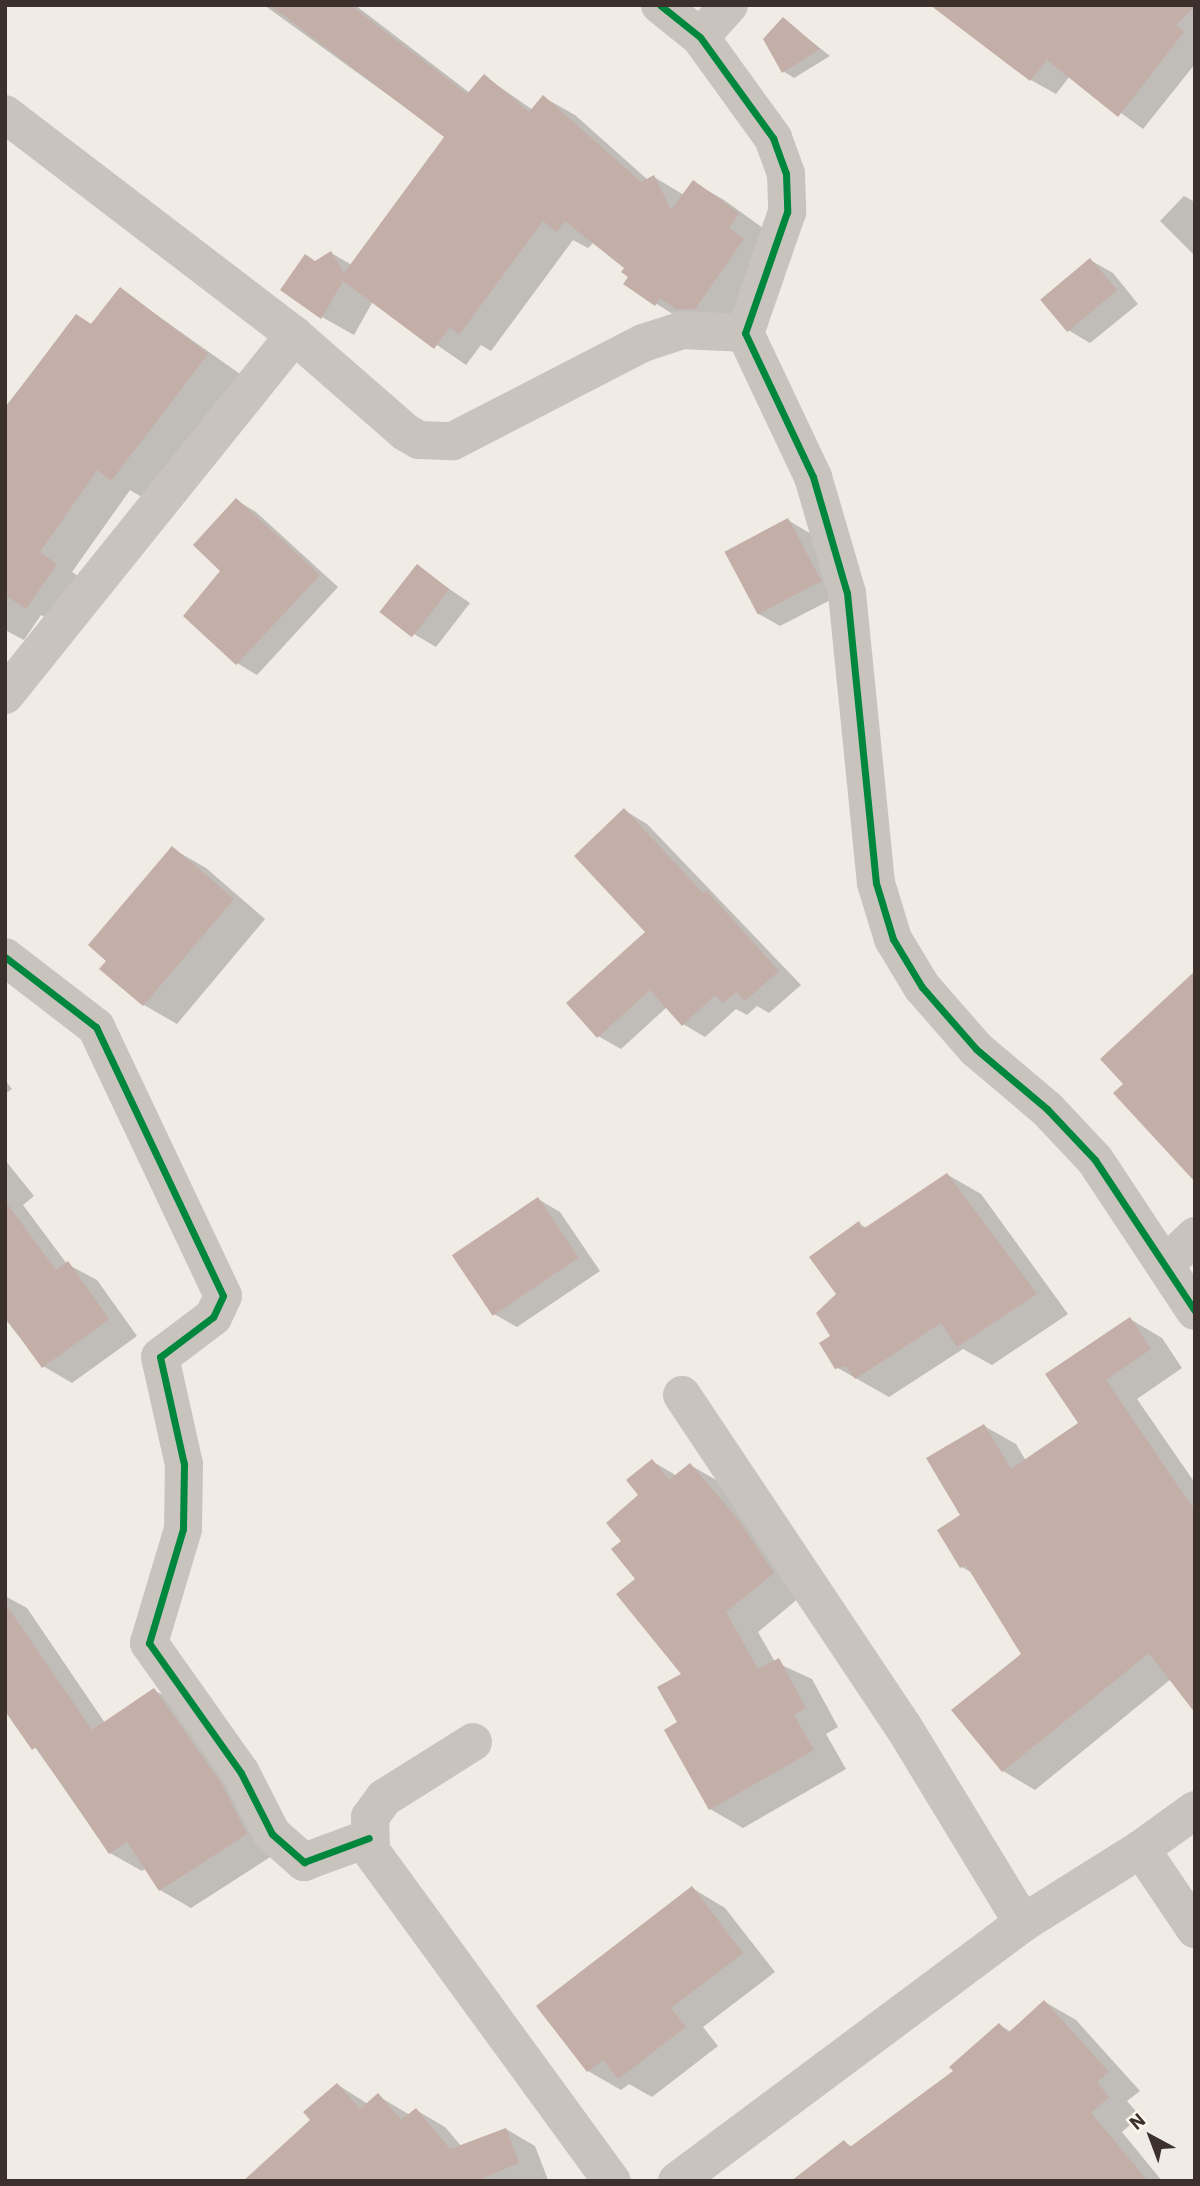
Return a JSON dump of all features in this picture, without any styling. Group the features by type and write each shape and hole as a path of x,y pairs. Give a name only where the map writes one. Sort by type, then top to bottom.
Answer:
{"street":[{"path":"660,5 700,37 773,138 786,174 787,212 745,333 813,477 847,593 876,883 893,939 922,987 976,1049 1047,1109 1095,1160 1195,1311"},
{"path":"700,37 729,5"},
{"path":"5,114 295,335 405,432 437,443 453,440 643,343 682,330 745,333"},
{"path":"5,695 295,335"},
{"path":"5,957 96,1027 223,1296 213,1317 160,1357 184,1464 183,1529 149,1643 241,1773 280,1841 304,1862 369,1838"},
{"path":"1165,1265 1195,1236"},
{"path":"682,1395 903,1726 1023,1923"},
{"path":"473,1742 384,1798 370,1817 371,1851 612,2181"},
{"path":"677,2181 1023,1923 1142,1849 1195,1810"},
{"path":"1142,1849 1195,1929"}],"building":[{"path":"270,5 350,5 467,94 484,74 529,112 543,95 641,182 654,175 671,210 693,180 739,213 729,228 744,239 695,309 676,309 660,298 655,306 623,284 628,277 621,272 624,268 565,221 556,232 543,221 459,335 450,327 434,349 343,281 321,319 280,290 305,254 315,261 331,251 344,273 444,137"},
{"path":"930,5 1195,6 1176,25 1184,32 1118,117 1047,60 1030,81"},
{"path":"783,17 820,49 782,73 763,39"},
{"path":"1090,258 1117,290 1067,332 1040,300"},
{"path":"120,287 208,354 111,481 97,470 40,552 57,564 26,609 8,597 5,601 5,408 76,314 91,324"},
{"path":"236,498 320,575 236,665 183,616 220,571 193,545"},
{"path":"788,518 821,581 758,614 724,552"},
{"path":"417,564 449,589 412,637 379,612"},
{"path":"624,808 703,893 706,890 779,971 745,1001 736,992 723,1003 715,995 682,1026 650,990 597,1038 566,1003 645,932 574,856"},
{"path":"172,846 234,899 143,1006 99,969 106,961 88,945"},
{"path":"1195,971 1195,1182 1113,1093 1123,1084 1100,1059"},
{"path":"947,1173 1037,1294 957,1347 941,1323 855,1379 846,1366 835,1369 819,1343 830,1336 816,1313 836,1294 809,1257 859,1221 863,1229"},
{"path":"538,1197 579,1258 493,1316 452,1255"},
{"path":"5,1201 56,1270 68,1261 109,1319 42,1368 5,1317"},
{"path":"1130,1317 1151,1349 1106,1380 1195,1511 1195,1713 1149,1653 1002,1772 951,1710 1021,1654 966,1565 960,1568 937,1530 960,1515 926,1458 984,1424 1011,1469 1078,1423 1045,1374"},
{"path":"652,1459 669,1480 690,1463 740,1522 774,1573 726,1612 758,1669 779,1658 806,1708 794,1715 814,1750 709,1810 664,1730 677,1722 657,1687 681,1674 616,1594 635,1579 611,1549 621,1541 606,1523 638,1495 626,1480"},
{"path":"5,1603 92,1730 154,1688 222,1784 247,1834 159,1891 127,1842 109,1854 36,1747 32,1750 5,1711"},
{"path":"692,1886 743,1953 671,2008 686,2027 618,2079 603,2060 587,2072 536,2006"},
{"path":"1044,2000 1109,2072 1097,2082 1109,2097 1091,2113 1148,2181 791,2181 844,2140 850,2147 953,2071 949,2067 999,2023 1008,2033"},
{"path":"337,2083 360,2109 378,2093 401,2120 416,2108 450,2149 506,2128 519,2163 477,2181 243,2181 310,2120 303,2112"}],"cycle path":[{"path":"660,5 700,37 773,138 786,174 787,212 745,333 813,477 847,593 876,883 893,939 922,987 976,1049 1047,1109 1095,1160 1195,1311"},
{"path":"5,957 96,1027 223,1296 213,1317 160,1357 184,1464 183,1529 149,1643 241,1773 272,1834 304,1862 369,1838"}]}
